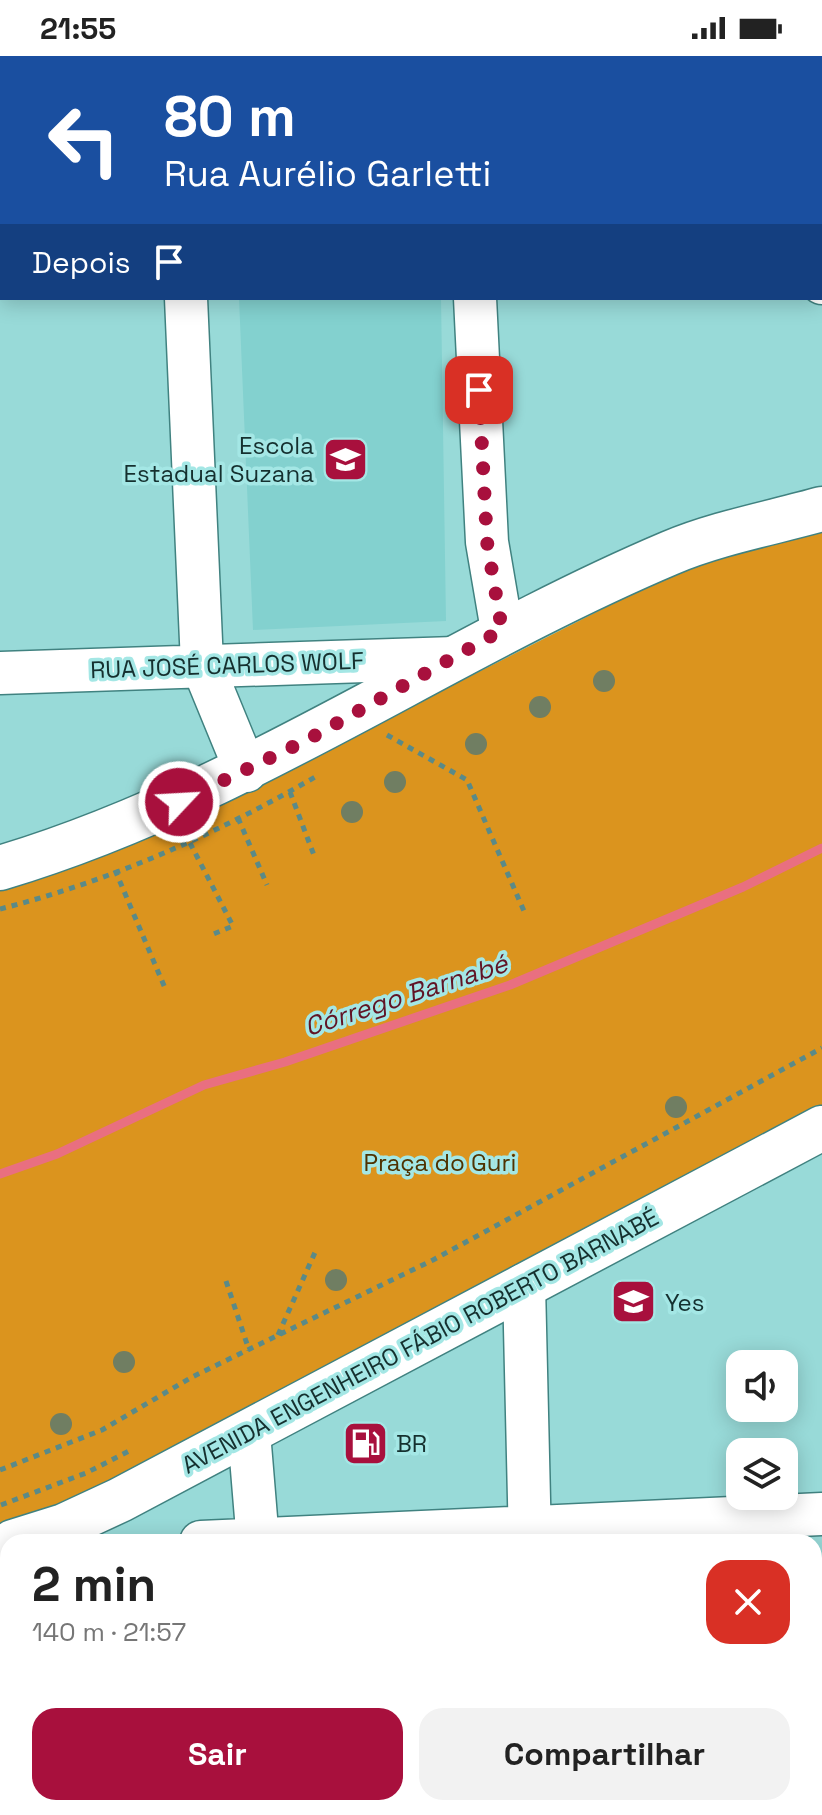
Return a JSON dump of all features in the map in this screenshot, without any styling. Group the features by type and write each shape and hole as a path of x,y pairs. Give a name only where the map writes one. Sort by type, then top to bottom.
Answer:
{"main road":[{"path":"0,868 98,835 246,771 502,630 673,551 822,509"},
{"name":"AVENIDA ENGENHEIRO FÁBIO ROBERTO BARNABÉ","path":"39,1534 64,1526 120,1500 822,1128"}],"street":[{"path":"186,300 202,664 246,771"},
{"path":"475,300 487,542 502,630"},
{"name":"RUA JOSÉ CARLOS WOLF","path":"0,673 455,658"},
{"path":"524,1285 530,1534 822,1514"},
{"path":"249,1433 257,1534"}],"path":[{"path":"386,735 467,780 524,911"},
{"path":"289,792 315,858"},
{"path":"238,818 267,885"},
{"path":"190,843 233,926 211,935"},
{"path":"115,870 165,988"},
{"path":"0,1470 102,1430 192,1377 433,1260 822,1048"},
{"path":"277,1336 317,1248"},
{"path":"226,1281 249,1350"}],"shaded area":[{"name":"Escola Estadual Suzana","path":"239,300 441,300 446,621 253,630"}],"green space":[{"name":"Praça do Guri","path":"822,531 822,1109 103,1493 0,1529 0,890 183,822 683,568"}],"waterway":[{"name":"Córrego Barnabé","path":"0,1174 57,1154 204,1085 285,1062 510,985 743,887 822,848"}],"place":[{"name":"Escola Estadual Suzana","path":"345,459"},
{"name":"Yes","path":"634,1302"},
{"name":"BR","path":"365,1443"}],"route":[{"path":"179,802 307,740 502,630 487,542 479,390"}]}
